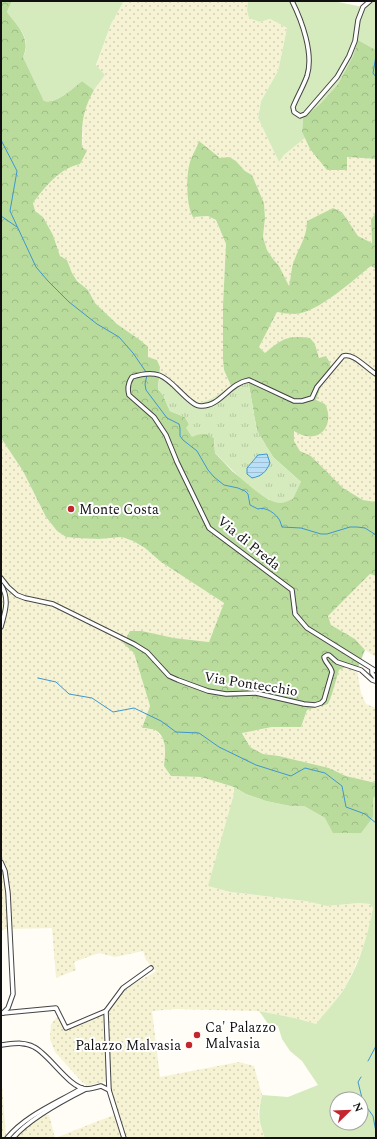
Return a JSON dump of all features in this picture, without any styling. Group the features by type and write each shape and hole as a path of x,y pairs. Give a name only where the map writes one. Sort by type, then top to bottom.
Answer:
{"street":[{"path":"292,1 299,15 310,60 308,75 293,107 294,112 300,116 305,114 337,77 349,56 355,41 358,20 362,7 370,1"},
{"name":"Via di Preda","path":"374,670 307,628 295,614 292,590 209,528 162,429 154,417 129,395 128,390 129,382 132,377 146,373 155,373 162,376 194,405 202,406 212,404 236,384 249,380 294,401 302,401 312,398 318,387 343,356 346,355 353,357 376,374"},
{"name":"Via Pontecchio","path":"1,578 8,587 18,595 53,604 134,644 147,652 169,676 208,691 226,694 256,693 304,704 315,704 321,703 324,700 332,672 332,668 324,659 327,655 337,662 361,670 375,681 376,678 372,673 374,670"},
{"path":"1,585 6,596 6,608 1,627"},
{"path":"1,862 5,872 8,893 12,994 8,1008 2,1014"},
{"path":"2,1014 56,1008 66,1028 106,1011 123,988 151,968"},
{"path":"106,1011 109,1090 124,1138"},
{"path":"1,1045 25,1043 35,1047 65,1077 82,1088 87,1089"},
{"path":"13,1138 19,1131 37,1118 87,1089 101,1086 109,1090"},
{"path":"7,1138 14,1129 54,1103 82,1088"}],"shaded area":[{"path":"124,1 248,1 247,10 260,22 270,19 287,28 278,71 261,101 258,118 279,162 284,155 305,138 310,149 347,157 376,159 376,213 371,219 372,243 358,236 342,212 333,208 307,221 303,243 294,261 289,287 279,266 267,250 263,237 265,218 264,203 252,175 245,171 236,161 220,158 199,142 187,188 194,217 208,216 216,220 226,244 223,305 223,360 224,370 231,386 223,393 206,402 198,403 160,375 160,367 157,360 148,357 140,340 117,324 95,303 88,290 77,281 67,260 60,256 53,235 43,217 35,211 33,203 53,179 70,166 80,164 87,151 82,147 83,118 86,104 105,75 96,66 111,24"},
{"path":"371,266 376,269 376,502 363,500 343,488 311,456 300,451 294,441 293,430 316,400 320,389 327,379 329,361 326,357 319,358 315,344 282,340 265,353 259,347 277,312 296,314 308,311 332,297"},
{"path":"1,438 23,471 46,517 57,531 66,537 99,539 122,537 133,541 145,548 161,562 224,603 209,642 174,638 142,631 134,653 150,706 142,727 155,730 164,740 164,766 172,776 201,777 234,787 231,892 305,901 327,906 359,903 370,904 374,909 364,946 348,982 334,1003 316,1024 259,1011 175,1009 152,1011 160,1077 239,1062 254,1066 262,1095 258,1113 265,1138 55,1138 114,1115 107,1081 87,1086 81,1081 55,1052 50,1039 51,1024 57,1017 67,1029 108,1012 120,992 156,971 146,960 143,951 115,957 99,953 74,962 76,970 56,978 52,928 1,930"},
{"path":"370,574 376,576 376,657 365,650 355,639 331,625 328,616"},
{"path":"346,667 357,670 361,693 366,704 376,708 376,783 346,776 329,768 279,756 263,754 250,747 242,732 272,727 301,727 307,710 328,704 339,670"},
{"path":"1,1073 6,1136 13,1138 1,1138"},
{"path":"42,1115 49,1115 55,1138 14,1138"}],"green space":[{"path":"1,1 12,1 7,12 19,27 25,38 26,44 23,57 44,101 59,98 82,81 94,90 85,111 83,124 82,147 87,151 80,164 73,166 60,174 43,191 33,203 35,211 43,217 53,235 60,256 67,260 77,281 88,290 95,303 117,324 148,347 148,357 157,360 160,367 158,389 163,395 170,411 185,417 189,424 199,434 207,433 214,438 215,453 232,471 269,500 301,482 273,457 257,431 248,380 231,386 224,370 223,305 226,244 216,220 208,216 193,217 189,206 187,182 191,159 199,141 220,158 229,157 236,161 245,171 252,175 264,203 265,218 263,237 267,250 279,266 289,286 293,264 304,237 307,221 333,208 342,212 358,236 372,243 371,219 376,213 376,269 371,266 335,295 314,308 295,314 277,312 259,347 265,353 285,339 296,337 310,338 315,344 319,358 326,356 329,361 332,370 320,389 316,400 325,404 327,410 328,417 325,428 316,436 302,435 294,431 294,441 300,451 311,456 343,488 363,500 376,502 376,576 370,574 328,616 331,625 355,639 365,650 357,670 346,667 339,670 328,704 307,710 301,727 272,727 242,733 250,747 263,754 279,756 329,768 346,776 376,783 376,796 373,798 373,817 361,833 333,833 325,818 304,806 290,806 266,801 246,794 234,787 201,777 171,776 164,766 165,746 162,737 155,730 142,728 150,706 134,653 123,643 130,631 142,631 174,638 209,642 224,603 161,562 145,548 133,541 122,537 99,539 66,537 57,531 46,517 23,471 1,438"},
{"path":"12,1 124,1 111,24 96,65 105,75 94,90 82,81 59,98 44,101 23,57 26,50 25,39 7,12"},
{"path":"248,1 333,1 363,7 367,1 376,1 376,50 358,40 353,56 338,84 320,104 303,118 302,132 305,138 284,155 279,162 258,118 261,101 278,71 287,28 270,19 260,22 249,18 247,10"},
{"path":"358,40 376,50 376,159 347,157 347,170 327,170 310,149 302,132 303,118 320,104 338,84 353,56"},
{"path":"160,375 198,403 211,399 236,383 248,380 257,431 273,457 301,482 293,499 281,503 274,502 265,497 246,483 215,453 214,438 203,434 192,437 186,428 189,424 185,417 170,411 163,395 158,389"},
{"path":"234,787 246,794 266,801 290,806 304,806 325,818 373,817 373,798 376,796 376,1138 265,1138 259,1117 262,1095 288,1097 318,1085 302,1061 290,1051 282,1039 278,1026 269,1025 259,1011 316,1024 345,988 353,973 364,946 373,908 370,904 359,903 327,906 305,901 231,892 208,886 234,794"}],"water":[{"path":"267,454 270,463 267,469 261,475 252,478 247,474 247,468 258,455"}],"waterway":[{"path":"376,56 373,73 376,77"},
{"path":"1,140 17,171 10,211 36,267 69,302 97,324 119,337 133,353 146,372"},
{"path":"1,216 17,227"},
{"path":"147,375 145,384 146,390 167,418 179,424 180,436 183,440 197,451 214,477 224,485 245,491 248,494 250,505 258,509 261,508 274,513 282,527 301,528 321,534 327,534 350,527 357,527 365,528 376,535"},
{"path":"38,678 56,682 69,694 92,698 113,712 134,708 161,721 176,732 199,733 219,747 256,765 291,776 305,768 325,773 342,786 346,807 365,814 376,823"},
{"path":"368,1061 376,1046"},
{"path":"361,1077 358,1082 363,1102 373,1116 376,1132"}],"place":[{"name":"Monte Costa","path":"71,509"},
{"name":"Ca' Palazzo Malvasia","path":"197,1035"},
{"name":"Palazzo Malvasia","path":"189,1045"}]}
